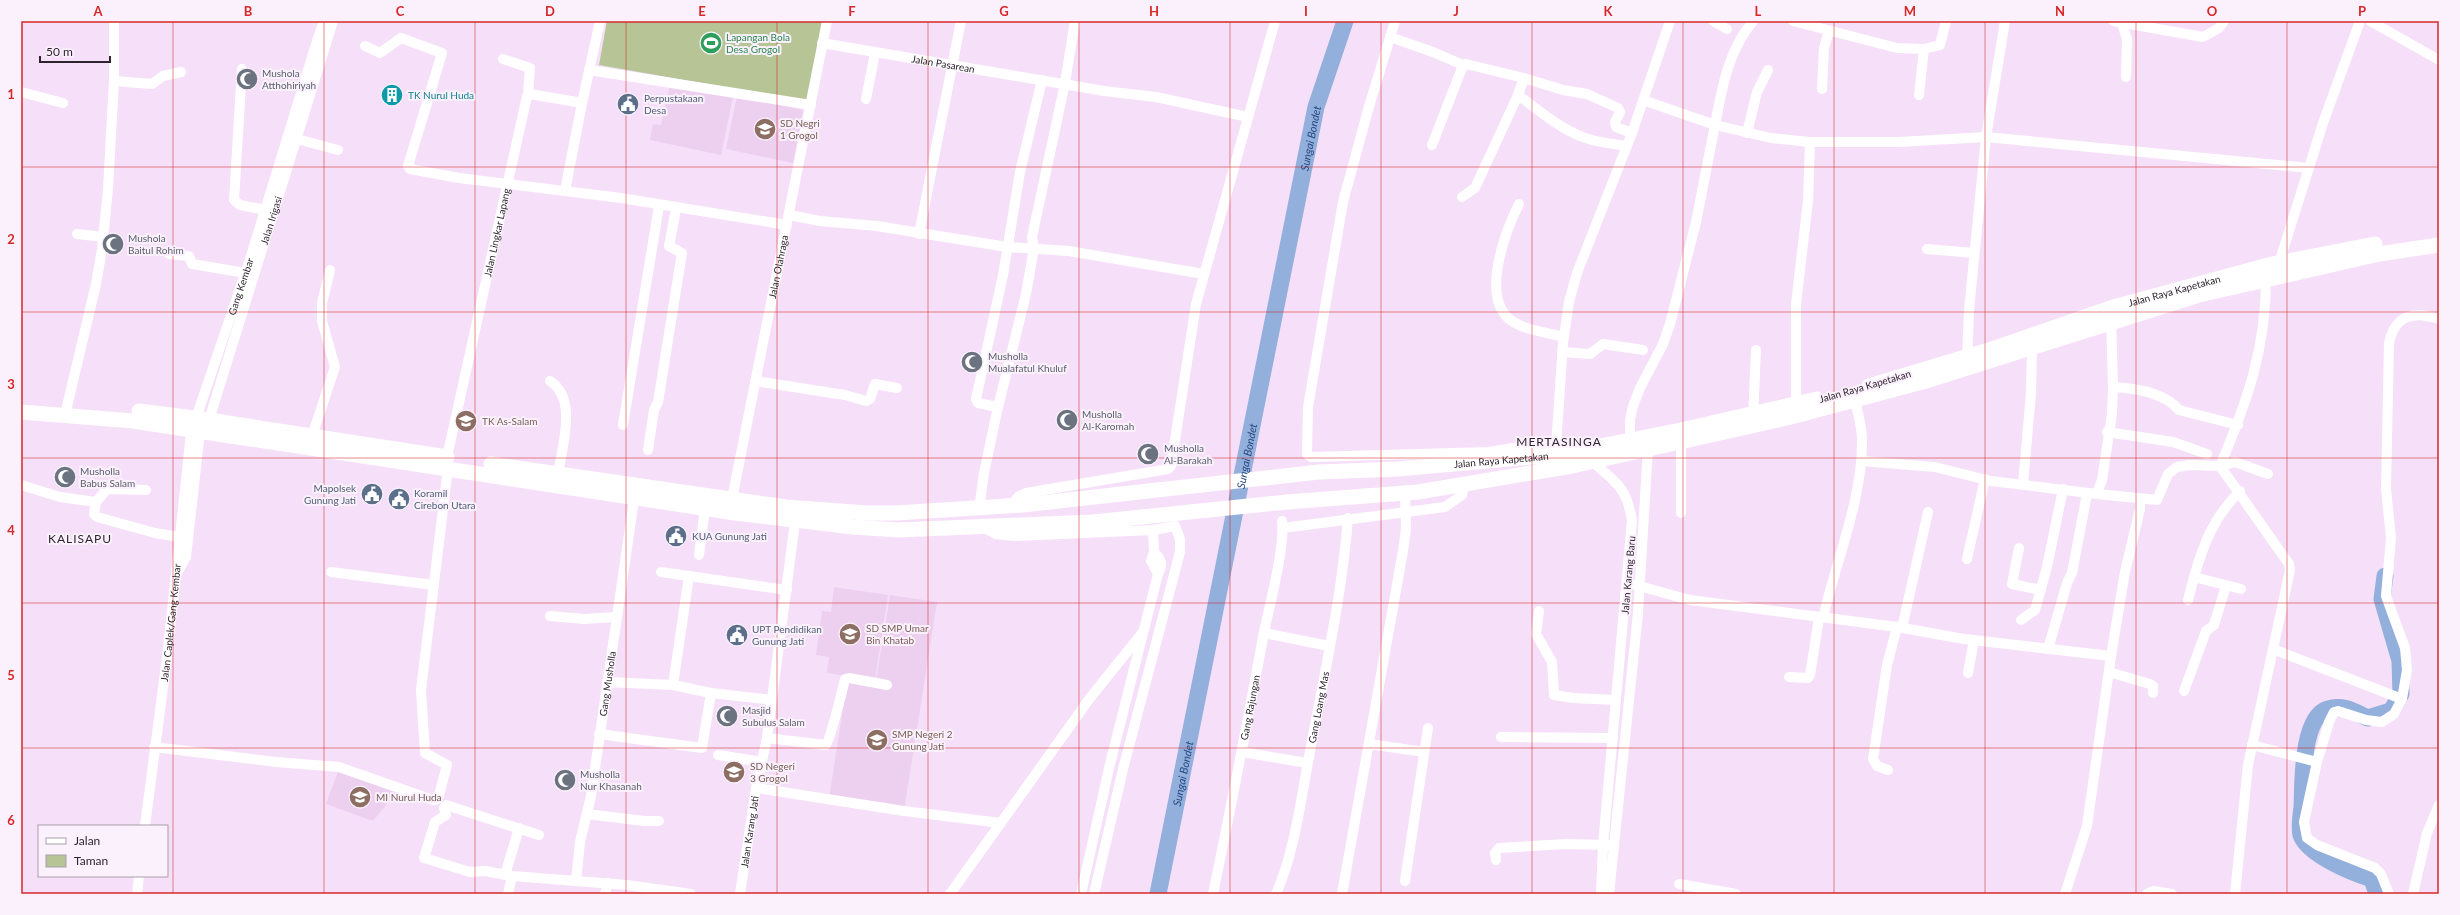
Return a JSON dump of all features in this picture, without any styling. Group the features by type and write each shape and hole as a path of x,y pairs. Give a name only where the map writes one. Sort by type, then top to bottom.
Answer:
{"highway":[{"name":"Jalan Raya Kapetakan","path":"1753,420 1796,404 1838,399 1855,399 2110,315 2279,263 2439,234"},
{"name":"Jalan Raya Kapetakan","path":"1591,455 1630,441 1681,436 1753,420 1838,399 1967,362 2032,348 2110,315 2266,278 2379,254 2439,245"},
{"path":"21,402 66,410 312,436 392,455"},
{"path":"21,412 66,410"},
{"path":"198,423 392,455 898,530 984,528 1093,522 1278,504 1405,494 1464,485 1591,455"},
{"name":"Jalan Raya Kapetakan","path":"796,514 979,509 1179,489 1319,472 1398,469 1556,448 1591,455 1620,454 1648,448 1681,436"},
{"path":"455,464 558,474 705,508 731,505"}],"street":[{"path":"66,410 96,284 103,237 114,81 114,21"},
{"path":"322,43 324,21"},
{"name":"Jalan Irigasi","path":"198,423 297,139 322,43 334,21"},
{"path":"565,191 600,21"},
{"name":"Jalan Olahraga","path":"731,505 827,21"},
{"path":"919,234 961,21"},
{"path":"979,509 984,473 998,407 1026,294 1034,248 1032,237 1065,83 1075,21"},
{"path":"1009,506 1019,496 1026,493 1168,469 1171,466 1191,331 1204,274 1275,21"},
{"path":"1396,21 1390,37 1343,202 1308,407 1307,454 1311,457 1489,452 1556,448 1562,352 1577,273 1632,133 1670,21"},
{"path":"1713,21 1727,29"},
{"path":"1630,441 1630,420 1633,406 1640,388 1663,344 1670,324 1696,222 1712,123 1729,65 1736,47 1753,21"},
{"path":"1793,21 1896,48 1924,49 1940,45 1946,21"},
{"path":"1967,362 1974,253 1986,137 2006,21"},
{"path":"2119,21 2203,38 2219,28 2224,21"},
{"path":"2119,21 2127,40 2126,77"},
{"path":"2279,263 2309,168 2360,21"},
{"path":"2370,21 2438,55"},
{"path":"1822,89 1824,48 1829,31"},
{"path":"1390,37 1433,52 1463,65 1474,65 1563,90 1587,94 1618,108 1620,112 1615,122 1616,127 1632,133"},
{"path":"365,46 380,53 401,38 442,52 408,168 676,209 788,220 877,226 1007,247 1069,251 1204,274"},
{"name":"Gang Kembar","path":"198,423 266,210 322,43"},
{"name":"Jalan Pasarean","path":"822,43 952,66 1065,83 1104,91 1156,97 1248,118"},
{"path":"1919,94 1924,49"},
{"path":"866,99 875,53"},
{"name":"Jalan Lingkar Lapang","path":"154,747 276,762 339,767 436,800 446,765 425,753 421,701 434,585 455,464 508,184 528,94 530,68 503,59"},
{"path":"1432,145 1463,65"},
{"path":"242,69 234,200 240,205 266,210"},
{"path":"589,70 811,105"},
{"path":"1747,133 1757,92 1768,70"},
{"path":"114,81 152,84 163,76 181,72"},
{"path":"1462,197 1475,188 1518,95 1524,78"},
{"path":"998,407 978,403 976,399 991,336 1020,172 1042,80"},
{"path":"21,92 63,103"},
{"path":"528,94 582,103"},
{"path":"1518,95 1554,121 1571,131 1592,140 1626,146"},
{"path":"1643,100 1747,133 1810,142 1892,142 1986,137 2309,168"},
{"path":"297,139 338,150"},
{"path":"1796,404 1796,304 1808,201 1810,142"},
{"path":"1519,204 1508,226 1499,260 1497,286 1500,306 1506,316 1520,324 1564,337"},
{"path":"623,425 659,206"},
{"path":"648,450 654,410 658,402 682,253 669,246 676,209"},
{"path":"77,234 103,237"},
{"path":"1927,249 1974,253"},
{"path":"169,254 188,256 192,264 246,273"},
{"path":"312,436 334,367 322,321 322,303 330,270"},
{"path":"2220,466 2238,425 2252,383 2266,315 2266,278"},
{"path":"2389,894 2381,874 2375,868 2317,845 2307,838 2304,822 2315,762 2328,722 2334,712 2338,711 2366,720 2382,722 2394,714 2407,670 2405,648 2386,596 2391,538 2386,489 2389,343 2394,328 2404,319 2423,314 2439,319"},
{"path":"2048,649 2067,583 2072,573 2092,494 2105,461 2107,432 2111,421 2113,387 2110,315"},
{"path":"1562,352 1590,354 1603,344 1643,350"},
{"path":"2023,484 2032,379 2032,348"},
{"path":"1753,420 1756,350"},
{"path":"755,380 845,395 866,401 870,399 875,384 897,388"},
{"path":"550,381 556,385 565,399 565,426 558,474"},
{"path":"2113,387 2135,388 2174,403 2179,410 2238,425"},
{"path":"1789,677 1808,678 1810,675 1821,618 1850,519 1861,461 1862,437 1855,399"},
{"path":"174,577 186,557 198,423"},
{"name":"Jalan Caplek/Gang Kembar","path":"145,825 154,747 167,657 174,577 198,423"},
{"path":"2107,432 2173,442 2207,454"},
{"path":"1681,436 1681,513"},
{"path":"1601,894 1608,845 1648,448"},
{"name":"Jalan Karang Baru","path":"1591,455 1601,471 1614,480 1628,500 1632,520 1634,585 1622,705"},
{"path":"1861,461 1935,467 1985,479 2140,499 2159,499 2168,474 2176,467 2190,465 2220,466 2237,462 2268,474"},
{"path":"2220,466 2240,491 2290,566 2248,765 2235,894"},
{"path":"1967,559 1985,479"},
{"path":"21,484 60,497 96,502"},
{"path":"1348,518 1406,510 1444,507 1462,495 1464,485"},
{"path":"146,490 107,489 96,502 94,514 97,517 155,533 180,537"},
{"path":"2021,620 2034,613 2063,489"},
{"name":"Gang Musholla","path":"576,881 580,842 587,814 635,491"},
{"path":"2188,600 2202,546 2223,509 2240,491"},
{"path":"1342,894 1398,581 1406,510 1405,494"},
{"path":"2069,892 2087,826 2124,572 2140,509 2140,499"},
{"path":"699,555 705,508"},
{"path":"1888,770 1877,766 1873,759 1888,665 1900,628 1928,512"},
{"name":"Jalan Karang Jati","path":"740,894 756,788 767,738 796,514"},
{"name":"Gang Rajungan","path":"1213,894 1242,752 1282,524 1348,518"},
{"name":"Gang Loang Mas","path":"1276,894 1287,863 1308,763 1329,646 1348,518"},
{"path":"984,528 996,534 1014,536 1153,530 1175,526 1180,539 1180,552 1123,769 1094,894"},
{"path":"1081,894 1110,764 1158,574 1151,561 1154,552 1153,530"},
{"path":"2019,548 2012,584 2040,590"},
{"path":"331,572 434,585"},
{"path":"661,572 787,590"},
{"path":"673,685 689,576"},
{"path":"2194,577 2241,590"},
{"path":"1634,585 1690,600 1900,628 1974,640 2111,656"},
{"path":"2184,691 2206,631 2213,626 2220,612 2226,586"},
{"path":"1539,611 1536,634 1551,656 1554,695 1622,705"},
{"path":"550,616 584,619 616,616"},
{"path":"950,894 1120,658 1144,630"},
{"path":"1264,633 1329,646"},
{"path":"1968,673 1974,640"},
{"path":"2273,649 2399,698"},
{"path":"2109,672 2150,684 2153,686 2153,693"},
{"path":"767,738 826,745 829,740 835,713 840,705 845,679 849,678 886,685"},
{"path":"607,682 673,685 712,693 772,700"},
{"path":"599,734 702,748 712,693"},
{"path":"1610,894 1608,845 1613,738 1622,705"},
{"path":"1405,881 1428,728"},
{"path":"1501,737 1613,738"},
{"path":"1369,744 1424,752"},
{"path":"2252,745 2315,762"},
{"path":"1242,752 1308,763"},
{"path":"718,755 762,762"},
{"path":"756,788 904,812 1001,823"},
{"path":"538,834 446,804 444,808 446,815 435,822 424,856 426,860 470,872 485,871 509,876 608,883 691,894"},
{"path":"2413,894 2426,833 2438,810"},
{"path":"587,814 644,821 659,821"},
{"path":"508,894 509,876 519,828"},
{"path":"1496,860 1495,853 1499,848 1566,844 1608,845"},
{"path":"137,894 139,877"},
{"path":"606,894 608,883"},
{"path":"1679,884 1736,894"},
{"path":"2147,894 2153,891 2172,894"}],"shaded area":[{"path":"670,84 733,97 721,155 650,140 653,124 661,125"},
{"name":"SD Negri 1 Grogol","path":"737,96 803,110 793,163 726,149"},
{"name":"SD SMP Umar Bin Khatab","path":"834,587 888,595 875,680 827,673 829,657 816,655 822,611 831,612"},
{"name":"SMP Negeri 2 Gunung Jati","path":"890,595 937,602 904,811 829,799 848,676 876,681"},
{"name":"MI Nurul Huda","path":"339,769 398,790 373,821 326,804"}],"green space":[{"name":"Lapangan Bola Desa Grogol","path":"607,21 824,21 809,102 599,65"}],"waterway":[{"name":"Sungai Bondet","path":"1158,894 1316,107 1345,21"},
{"path":"2377,894 2372,879 2343,868 2312,849 2301,835 2300,825 2305,753 2308,738 2319,715 2328,709 2339,707 2349,709 2368,718 2391,711 2401,694 2400,661 2382,599 2385,576"}],"place":[{"name":"Lapangan Bola Desa Grogol","path":"711,43"},
{"name":"Mushola Atthohiriyah","path":"247,79"},
{"name":"TK Nurul Huda","path":"392,95"},
{"name":"Perpustakaan Desa","path":"628,104"},
{"name":"SD Negri 1 Grogol","path":"765,129"},
{"name":"Mushola Baitul Rohim","path":"113,244"},
{"name":"Musholla Mualafatul Khuluf","path":"972,362"},
{"name":"Musholla Al-Karomah","path":"1067,420"},
{"name":"TK As-Salam","path":"466,421"},
{"name":"Musholla Al-Barakah","path":"1148,454"},
{"name":"Musholla Babus Salam","path":"65,477"},
{"name":"Mapolsek Gunung Jati","path":"372,494"},
{"name":"Koramil Cirebon Utara","path":"399,499"},
{"name":"KUA Gunung Jati","path":"676,536"},
{"name":"SD SMP Umar Bin Khatab","path":"850,634"},
{"name":"UPT Pendidikan Gunung Jati","path":"737,635"},
{"name":"Masjid Subulus Salam","path":"727,716"},
{"name":"SMP Negeri 2 Gunung Jati","path":"877,740"},
{"name":"SD Negeri 3 Grogol","path":"734,772"},
{"name":"Musholla Nur Khasanah","path":"565,780"},
{"name":"MI Nurul Huda","path":"360,797"}],"district":[{"name":"MERTASINGA","path":"1559,441"},
{"name":"KALISAPU","path":"80,538"}]}
